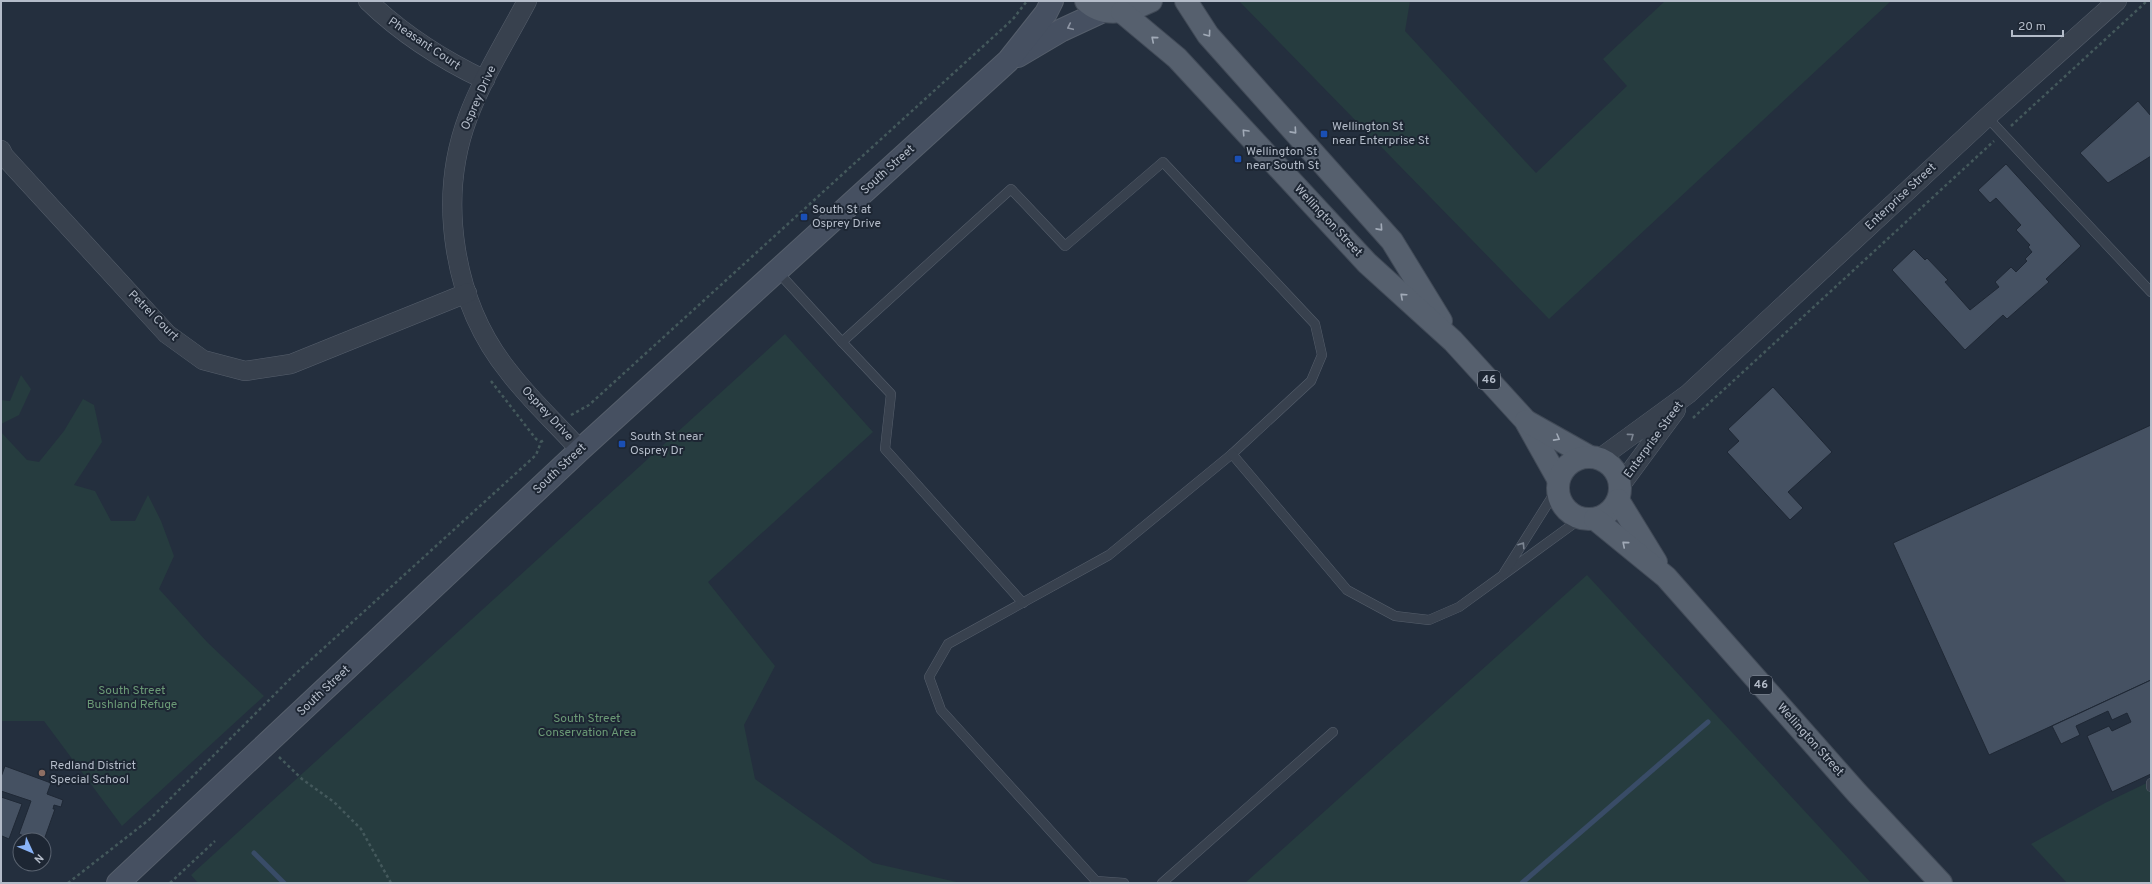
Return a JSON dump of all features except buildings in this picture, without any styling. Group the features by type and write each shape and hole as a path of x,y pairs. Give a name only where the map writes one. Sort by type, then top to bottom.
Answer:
{"main road":[{"name":"Wellington Street","path":"1086,1 1114,11 1177,58 1367,263 1453,341 1525,420 1558,484"},
{"path":"1114,11 1134,10 1151,1"},
{"name":"Wellington Street","path":"1186,1 1208,35 1392,241 1453,341"},
{"name":"Wellington Street","path":"1525,420 1595,458"},
{"path":"1558,484 1563,470 1571,462 1580,458 1595,458"},
{"name":"46","path":"1595,458 1614,469 1619,493"},
{"name":"46","path":"1558,484 1564,508 1571,514 1588,519"},
{"name":"Wellington Street","path":"1619,493 1666,578"},
{"path":"1588,519 1605,515 1612,509 1619,493"},
{"name":"Wellington Street","path":"1588,519 1666,578 1857,794 1941,883"}],"street":[{"name":"Pheasant Court","path":"368,1 386,19 452,64 485,80"},
{"name":"Osprey Drive","path":"527,1 485,80 468,117 454,161 452,210 457,254 467,293 484,335 508,372 580,450"},
{"name":"South Street","path":"118,883 267,745 580,450 1008,61 1046,13 1052,1"},
{"name":"Enterprise Street","path":"1595,458 1688,394 1987,117 2117,1"},
{"name":"South Street","path":"1008,61 1062,30 1114,11"},
{"name":"Petrel Court","path":"1,150 167,334 203,360 245,371 291,364 467,293"},
{"name":"Enterprise Street","path":"1619,493 1688,394"}],"lane":[{"path":"1987,117 2151,292"},
{"path":"842,342 1011,189 1065,246 1162,162 1315,324 1322,355 1311,381 1232,454 1109,555 948,644 929,677 941,710 1096,881 1124,883"},
{"path":"777,271 891,394 885,449 1023,603"},
{"path":"1232,454 1347,590 1395,616 1429,620 1460,607 1501,577 1588,519"},
{"path":"1501,577 1558,484"},
{"path":"1162,883 1333,732"}],"path":[{"path":"569,416 573,412 589,406 1013,19 1027,1"},
{"path":"1691,419 2147,1"},
{"path":"68,883 150,818 292,677 536,455 541,442 545,439"},
{"path":"267,745 302,779 334,802 362,829 391,883"},
{"path":"170,883 215,841"}],"green space":[{"path":"1239,1 1410,1 1405,31 1536,173 1627,86 1603,59 1665,1 1891,1 1549,319"},
{"name":"South Street Conservation Area","path":"785,334 873,432 708,582 775,666 744,725 755,779 873,863 961,883 198,883 191,875"},
{"path":"21,375 31,389 19,415 1,424 1,400 10,401"},
{"name":"South Street Bushland Refuge","path":"83,399 94,405 102,442 74,485 95,491 111,521 135,521 148,495 161,521 174,556 159,589 207,642 264,696 122,826 44,721 1,721 1,432 27,460 39,462 64,431"},
{"path":"1587,575 1871,883 1245,883"},
{"path":"2151,781 2151,883 2067,883 2031,844 2105,803"}],"waterway":[{"path":"1522,883 1708,722"},
{"path":"254,853 284,883"}],"place":[{"name":"Wellington St near Enterprise St","path":"1324,134"},
{"name":"Wellington St near South St","path":"1238,159"},
{"name":"South St at Osprey Drive","path":"804,217"},
{"name":"South St near Osprey Dr","path":"622,444"},
{"name":"Redland District Special School","path":"42,773"}]}
